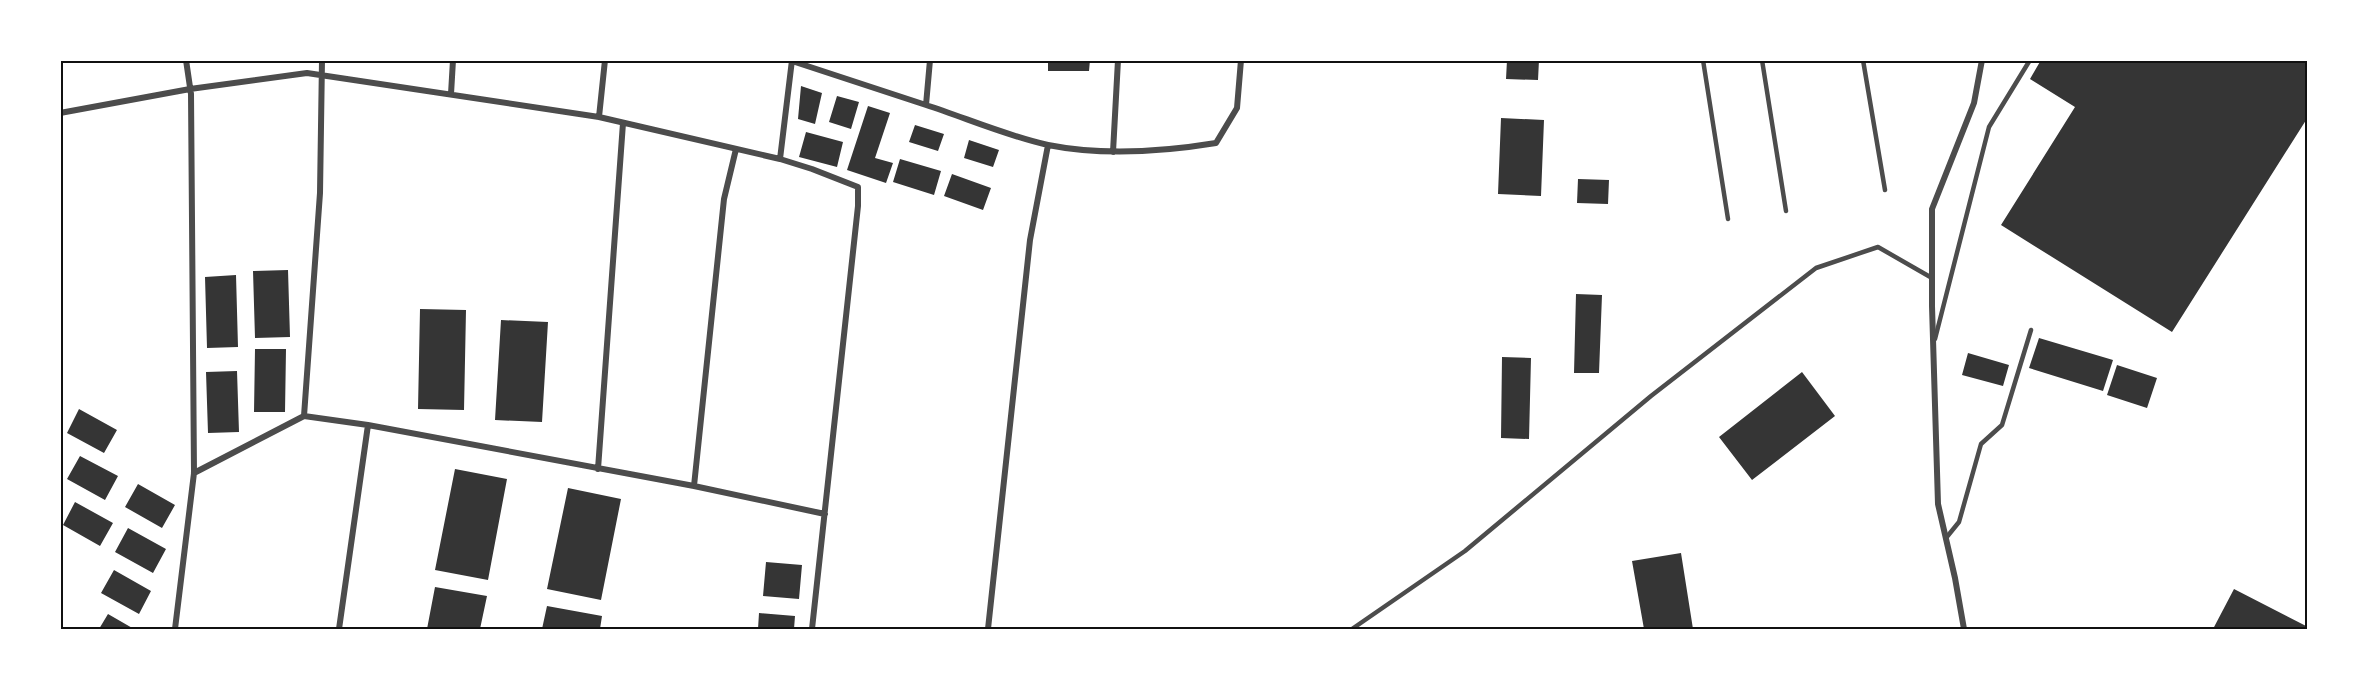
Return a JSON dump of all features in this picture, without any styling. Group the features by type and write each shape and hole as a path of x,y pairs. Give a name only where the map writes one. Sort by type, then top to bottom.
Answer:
{"street":[{"path":"175,629 194,473 190,89 186,60"},
{"path":"304,416 320,193 322,60"},
{"path":"451,94 453,60"},
{"path":"599,117 605,60"},
{"path":"926,105 930,60"},
{"path":"1113,152 1118,60"},
{"path":"780,159 792,61 1048,145 1113,152 1177,150 1216,143 1237,108 1241,60"},
{"path":"1964,629 1938,504 1932,209 1974,103 1982,60"},
{"path":"60,113 190,89 307,73 323,74 599,117 780,159 858,187 858,206 812,629"},
{"path":"598,469 623,123"},
{"path":"988,629 1030,240 1048,145"},
{"path":"694,486 724,199 736,149"},
{"path":"194,473 304,416 368,425 694,486 825,514"},
{"path":"339,629 368,425"}],"lane":[{"path":"1703,60 1728,219"},
{"path":"1762,60 1786,211"},
{"path":"1863,60 1885,190"},
{"path":"1933,345 1989,128 2030,60"},
{"path":"1352,629 1465,551 1651,396 1816,268 1878,247 1932,278"},
{"path":"1946,538 1959,522 1981,444 2001,425 2031,330"}],"building":[{"path":"1048,60 1090,60 1089,71 1048,71"},
{"path":"1507,60 1539,60 1538,80 1506,79"},
{"path":"2041,60 2308,60 2308,117 2172,332 2001,225 2075,107 2030,79"},
{"path":"801,86 822,93 815,124 798,119"},
{"path":"837,96 859,102 851,129 829,122"},
{"path":"868,106 890,113 875,158 893,163 886,183 847,170"},
{"path":"1501,118 1544,120 1541,196 1498,194"},
{"path":"915,125 944,134 938,151 909,142"},
{"path":"806,132 843,142 837,167 799,157"},
{"path":"969,140 999,150 993,167 964,158"},
{"path":"900,159 941,171 934,195 893,182"},
{"path":"952,174 991,188 983,210 944,196"},
{"path":"1578,179 1609,180 1608,204 1577,203"},
{"path":"288,270 290,337 255,338 253,271"},
{"path":"236,275 238,347 207,348 205,277"},
{"path":"1576,294 1602,295 1599,373 1574,373"},
{"path":"420,309 466,310 464,410 418,409"},
{"path":"501,320 548,322 542,422 495,420"},
{"path":"2039,338 2113,360 2103,391 2029,368"},
{"path":"255,349 286,349 285,412 254,412"},
{"path":"1968,353 2009,365 2003,386 1962,375"},
{"path":"1502,357 1531,358 1529,439 1501,438"},
{"path":"2117,365 2157,378 2147,408 2107,395"},
{"path":"237,371 239,432 208,433 206,372"},
{"path":"1802,372 1835,416 1752,480 1719,437"},
{"path":"79,409 117,430 104,453 67,433"},
{"path":"80,456 118,476 105,500 67,479"},
{"path":"455,469 507,479 488,580 435,570"},
{"path":"138,484 175,505 162,528 125,507"},
{"path":"568,488 621,499 601,600 547,589"},
{"path":"75,502 113,523 100,546 63,525"},
{"path":"128,528 166,549 153,573 115,552"},
{"path":"1681,553 1693,629 1644,629 1632,561"},
{"path":"766,562 802,565 799,599 763,596"},
{"path":"114,570 151,591 139,614 101,593"},
{"path":"435,587 487,596 480,629 427,629"},
{"path":"2234,589 2308,627 2308,629 2213,629"},
{"path":"547,606 602,616 600,629 542,629"},
{"path":"759,613 795,616 794,629 758,629"},
{"path":"108,614 134,629 99,629"}]}
